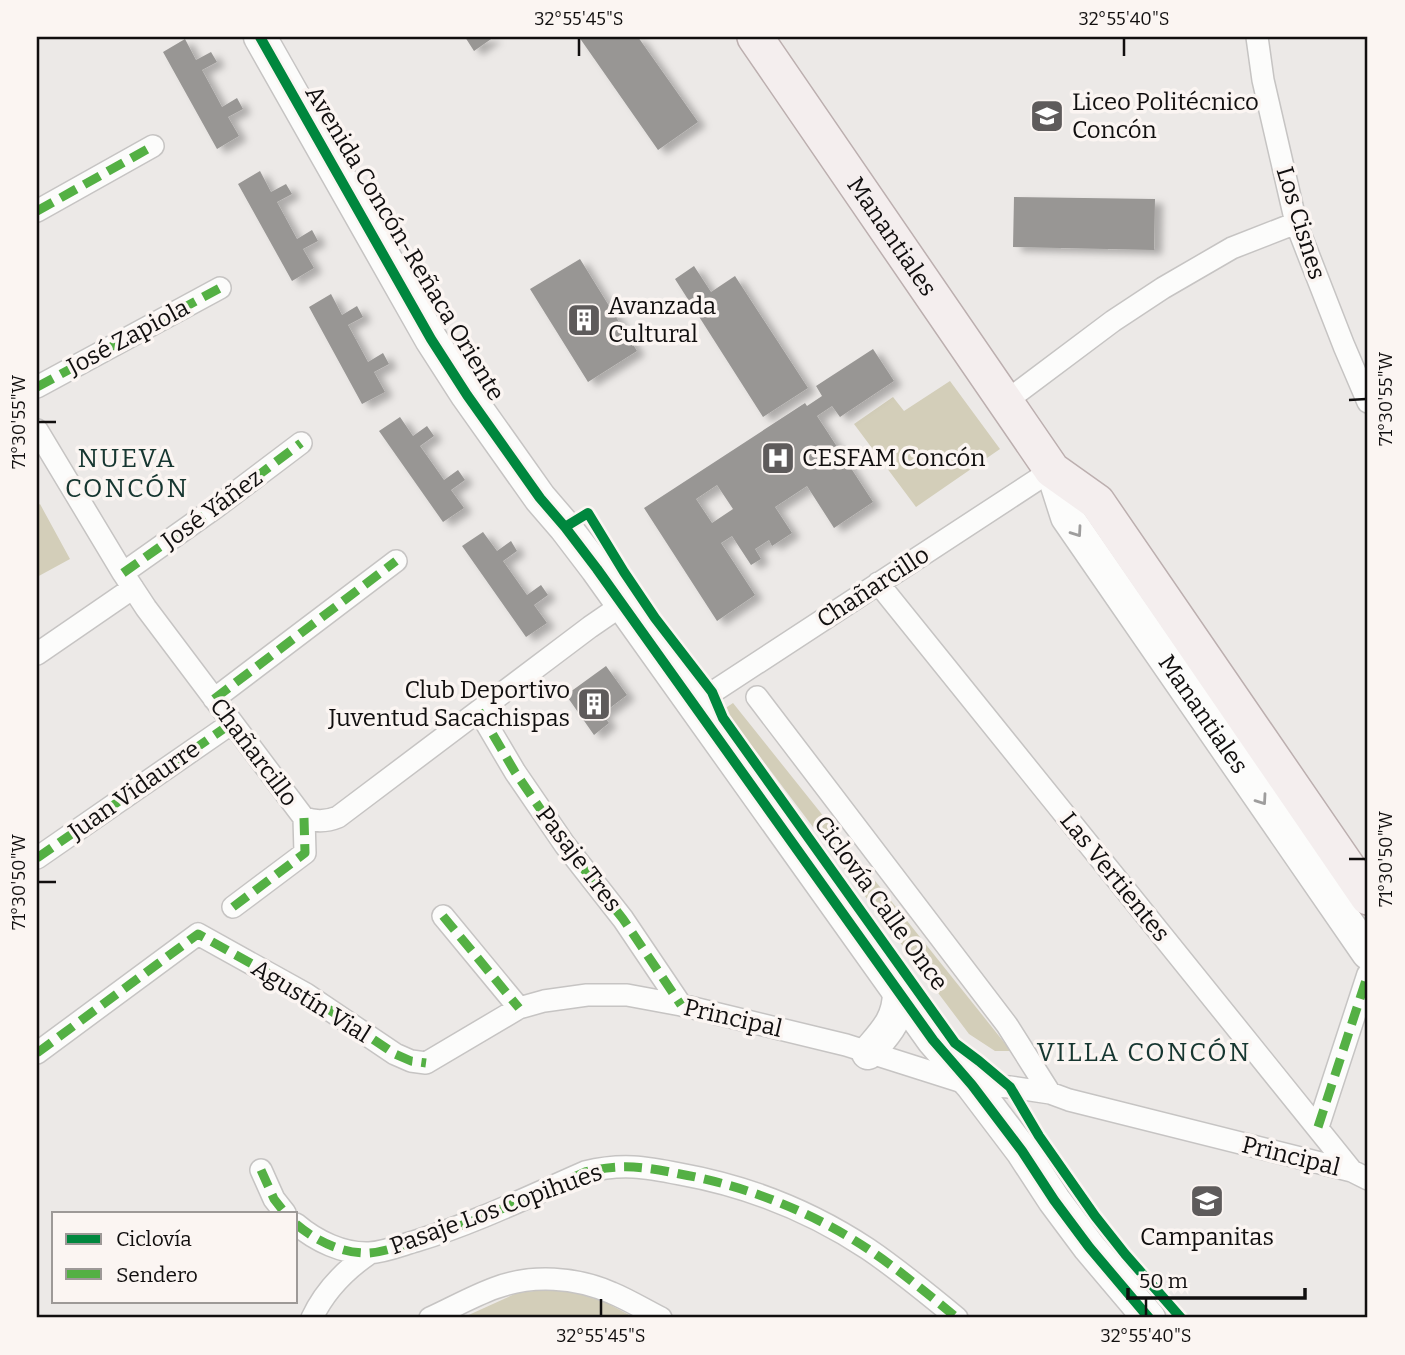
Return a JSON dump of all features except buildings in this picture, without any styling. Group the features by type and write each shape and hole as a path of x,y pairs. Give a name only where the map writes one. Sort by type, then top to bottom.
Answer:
{"main road":[{"name":"Manantiales","path":"755,37 1052,470 1097,502 1368,897"}],"street":[{"name":"Avenida Concón-Reñaca Oriente","path":"260,37 431,339 467,395 533,488 622,605 933,1040 1022,1151 1089,1247 1149,1318"},
{"name":"Los Cisnes","path":"1257,37 1263,79 1296,223 1368,402"},
{"path":"37,211 153,146"},
{"path":"1005,402 1163,288 1232,248 1296,223"},
{"name":"José Zapiola","path":"37,387 220,288"},
{"name":"Chañarcillo","path":"37,430 146,608 304,818 321,822 338,817 622,605"},
{"name":"José Yáñez","path":"37,654 215,508 300,443"},
{"name":"Chañarcillo","path":"693,705 1052,470"},
{"name":"Manantiales","path":"1052,470 1067,517 1368,953"},
{"path":"214,699 396,561"},
{"name":"Las Vertientes","path":"878,583 1318,1127 1360,1175"},
{"path":"757,697 1007,1025 1050,1093"},
{"name":"Pasaje Tres","path":"479,711 565,845 623,919 681,1005"},
{"name":"Juan Vidaurre","path":"37,858 232,723"},
{"path":"233,907 304,853 304,818"},
{"path":"443,916 519,1008"},
{"name":"Agustín Vial","path":"37,1053 198,934 306,994 395,1054 411,1061 426,1063"},
{"path":"1318,1127 1368,974"},
{"path":"868,1053 887,1030 899,1008 899,992"},
{"name":"Principal","path":"426,1063 519,1008 544,1001 587,995 627,995 681,1005 834,1042 972,1086 1010,1087 1050,1093 1360,1175"},
{"name":"Pasaje Los Copihues","path":"298,1226 313,1237 331,1245 370,1253 446,1232 585,1172 603,1167 641,1167 731,1186 801,1212 868,1249 957,1318"},
{"path":"261,1170 274,1199 284,1212"},
{"path":"312,1318 324,1295 338,1279 353,1264 370,1253"},
{"path":"430,1318 494,1288 542,1279 589,1285 661,1318"}],"shaded area":[{"path":"950,381 1000,449 916,507 854,424 893,397 904,411"},
{"path":"40,504 70,559 37,577 37,506"},
{"path":"733,703 1011,1051 995,1051 969,1034 724,709"},
{"path":"560,1288 605,1302 635,1318 462,1318 517,1293"}],"marked path":[{"path":"37,211 153,146"},
{"path":"37,387 220,288"},
{"path":"123,573 301,443"},
{"path":"214,699 396,561"},
{"path":"479,711 515,772 565,845 623,919 681,1005"},
{"path":"37,858 232,723"},
{"path":"233,907 305,853 304,818"},
{"path":"443,916 519,1008"},
{"path":"37,1053 198,934 306,994 395,1054 411,1061 426,1063"},
{"path":"1318,1127 1368,974"},
{"path":"298,1226 312,1236 340,1249 359,1253 375,1252 460,1226 585,1172 622,1167 656,1169 754,1193 802,1212 880,1257 957,1318"},
{"path":"261,1170 274,1199 284,1212"}],"cycle path":[{"path":"260,37 431,339 467,395 540,498 597,569 933,1040 972,1085 1022,1151 1089,1247 1149,1318"},
{"name":"Ciclovía Calle Once","path":"565,527 588,513 655,618 712,692 723,718 955,1043 1010,1087 1039,1136 1095,1216 1181,1318"}],"place":[{"name":"Liceo Politécnico Concón","path":"1047,116"},
{"name":"Avanzada Cultural","path":"584,320"},
{"name":"CESFAM Concón","path":"778,458"},
{"name":"Club Deportivo Juventud Sacachispas","path":"594,704"},
{"name":"Campanitas","path":"1207,1201"}],"district":[{"name":"NUEVA CONCÓN","path":"127,473"},
{"name":"VILLA CONCÓN","path":"1144,1052"}]}
